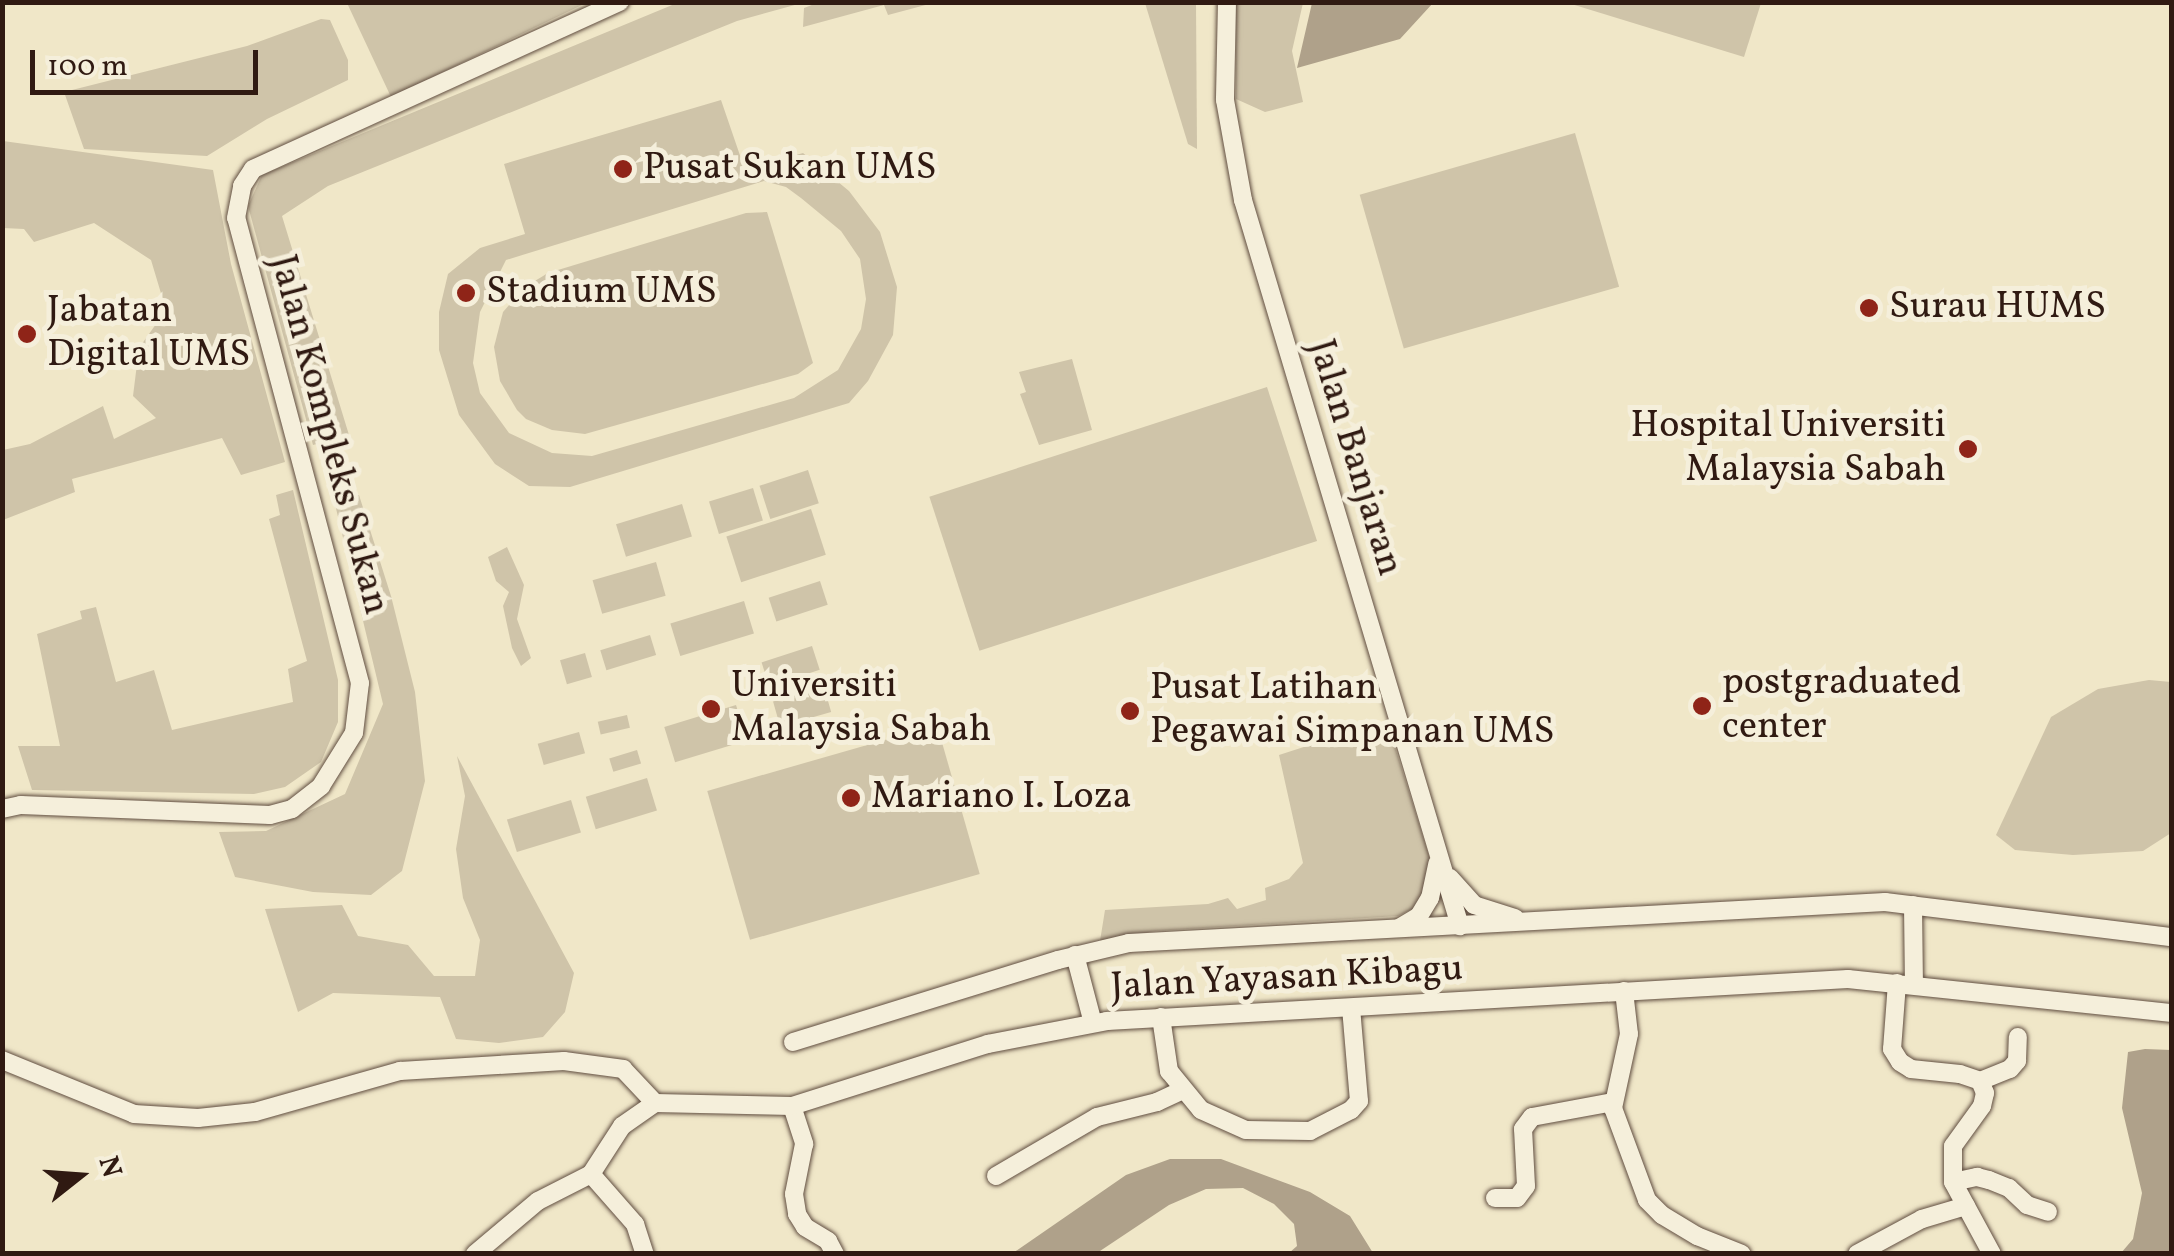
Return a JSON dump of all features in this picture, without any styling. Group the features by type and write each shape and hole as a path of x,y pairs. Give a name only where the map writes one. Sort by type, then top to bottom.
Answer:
{"street":[{"name":"Jalan Kompleks Sukan","path":"2,809 21,805 270,815 292,809 321,786 354,733 360,683 236,218 242,186 253,169 620,2"},
{"name":"Jalan Banjaran","path":"1227,2 1225,100 1243,200 1460,926"},
{"path":"1438,856 1474,905 1527,922"},
{"path":"1399,928 1419,916 1430,898 1438,856"},
{"path":"793,1042 1075,955 1130,943 1812,904 1913,905 2172,937"},
{"path":"1913,905 1905,984 1892,1049 1900,1062 1911,1069 1960,1074 1980,1081 2010,1069 2016,1061 2018,1037"},
{"path":"1075,955 1093,1023"},
{"name":"Jalan Yayasan Kibagu","path":"656,1104 792,1106 988,1044 1093,1023 1161,1017 1799,980 1905,984 2172,1013"},
{"path":"1624,991 1629,1034 1613,1102 1647,1200 1662,1215 1697,1236 1742,1254"},
{"path":"1161,1017 1169,1071 1201,1110 1246,1130 1310,1131 1352,1110 1359,1100 1350,1008"},
{"path":"2,1060 134,1114 198,1118 255,1112 400,1070 564,1061 623,1069 656,1104 622,1126 590,1174 538,1201 475,1254"},
{"path":"1980,1081 1985,1093 1982,1106 1953,1146 1953,1182 1992,1254"},
{"path":"996,1176 1098,1117 1182,1091"},
{"path":"1496,1198 1516,1198 1526,1186 1523,1129 1532,1116 1613,1102"},
{"path":"792,1106 804,1144 794,1194 798,1214 804,1227 828,1241 835,1254"},
{"path":"590,1174 634,1224 645,1254"},
{"path":"1953,1182 1977,1177 1990,1180 2008,1188 2027,1205 2048,1212"},
{"path":"1856,1254 1922,1219 1966,1206"}],"shaded area":[{"path":"1312,2 1433,3 1400,39 1297,68"},
{"path":"1761,2 1744,57 1568,3"},
{"path":"347,3 586,3 391,97"},
{"path":"677,3 802,3 737,21 328,186 282,216 349,435 313,445 248,206 262,175"},
{"path":"817,3 933,3 888,15 884,5 803,27 804,8"},
{"path":"1145,3 1196,3 1197,149 1188,144"},
{"path":"1236,3 1303,3 1292,51 1303,102 1265,112 1236,99"},
{"path":"321,19 330,20 348,60 348,80 267,119 207,156 84,149 64,92 247,46"},
{"name":"Stadium UMS","path":"721,100 745,170 803,153 849,191 880,232 897,287 893,335 868,381 849,403 570,487 529,486 495,464 459,415 439,350 439,312 448,274 480,248 525,234 504,164","holes":["764,181 786,187 841,231 860,259 866,299 861,329 838,370 794,398 592,456 552,453 509,433 480,393 473,363 480,312 506,260"]},
{"path":"1575,133 1619,287 1404,349 1360,195"},
{"path":"3,141 213,170 231,264 285,462 241,475 222,438 72,479 75,492 3,520 3,450 30,444 103,406 114,439 156,418 133,396 139,348 166,310 151,260 94,223 34,242 24,229 3,228"},
{"path":"767,212 813,363 798,374 585,434 552,430 526,419 517,410 500,381 494,347 503,312 525,287 548,273 746,213"},
{"path":"1072,359 1092,430 1039,445 1020,394 1026,392 1019,372"},
{"path":"1267,387 1317,541 979,651 929,497"},
{"path":"808,470 819,503 770,519 759,486"},
{"path":"753,488 763,521 719,534 709,501"},
{"path":"293,490 338,680 338,722 321,762 285,787 254,794 32,790 18,746 60,746 37,634 82,619 80,611 96,607 116,682 154,670 172,730 293,702 288,669 307,661 269,519 280,515 276,495"},
{"path":"359,495 391,596 415,692 425,781 402,871 371,895 313,892 235,877 219,832 266,831 345,794 383,704 333,496"},
{"path":"682,504 692,537 626,557 616,524"},
{"path":"811,509 826,555 741,582 726,537"},
{"path":"507,547 524,585 517,619 531,658 521,666 512,648 503,606 509,592 496,581 488,557"},
{"path":"656,562 666,596 602,614 593,580"},
{"path":"820,581 828,605 776,621 769,598"},
{"path":"744,601 754,634 680,656 670,624"},
{"path":"650,635 656,655 606,670 600,650"},
{"path":"812,646 820,670 769,686 762,662"},
{"path":"585,653 592,677 567,684 560,660"},
{"path":"2149,680 2171,682 2171,833 2143,851 2073,855 2015,850 1996,835 2051,717 2098,689"},
{"path":"824,687 831,712 780,727 773,702"},
{"path":"736,705 747,740 675,762 664,727"},
{"path":"627,715 630,728 601,734 598,722"},
{"path":"1375,724 1390,731 1429,856 1431,883 1422,904 1398,916 1155,931 1100,941 1105,910 1208,904 1228,898 1237,909 1266,900 1265,888 1289,879 1303,863 1279,755"},
{"path":"937,725 980,874 750,940 707,791"},
{"path":"579,732 585,753 544,765 538,744"},
{"path":"637,750 641,763 613,772 609,758"},
{"path":"457,756 574,973 565,1012 543,1037 499,1043 456,1039 440,997 333,993 298,1012 265,909 342,905 358,936 408,945 434,976 475,976 480,940 463,898 456,849 465,796"},
{"path":"647,778 657,811 596,829 586,797"},
{"path":"571,800 581,833 517,852 507,820"},
{"path":"2171,1050 2171,1253 2121,1253 2133,1239 2142,1193 2122,1108 2128,1052"},
{"path":"1170,1159 1221,1159 1310,1192 1350,1216 1373,1253 1289,1253 1297,1246 1294,1224 1274,1204 1243,1188 1206,1189 1169,1205 1097,1253 1013,1253 1126,1175"}],"place":[{"name":"Pusat Sukan UMS","path":"623,169"},
{"name":"Stadium UMS","path":"466,293"},
{"name":"Surau HUMS","path":"1869,308"},
{"name":"Jabatan Digital UMS","path":"27,334"},
{"name":"Hospital Universiti Malaysia Sabah","path":"1968,449"},
{"name":"postgraduated center","path":"1702,706"},
{"name":"Universiti Malaysia Sabah","path":"711,709"},
{"name":"Pusat Latihan Pegawai Simpanan UMS","path":"1130,711"},
{"name":"Mariano I. Loza","path":"851,798"}]}
